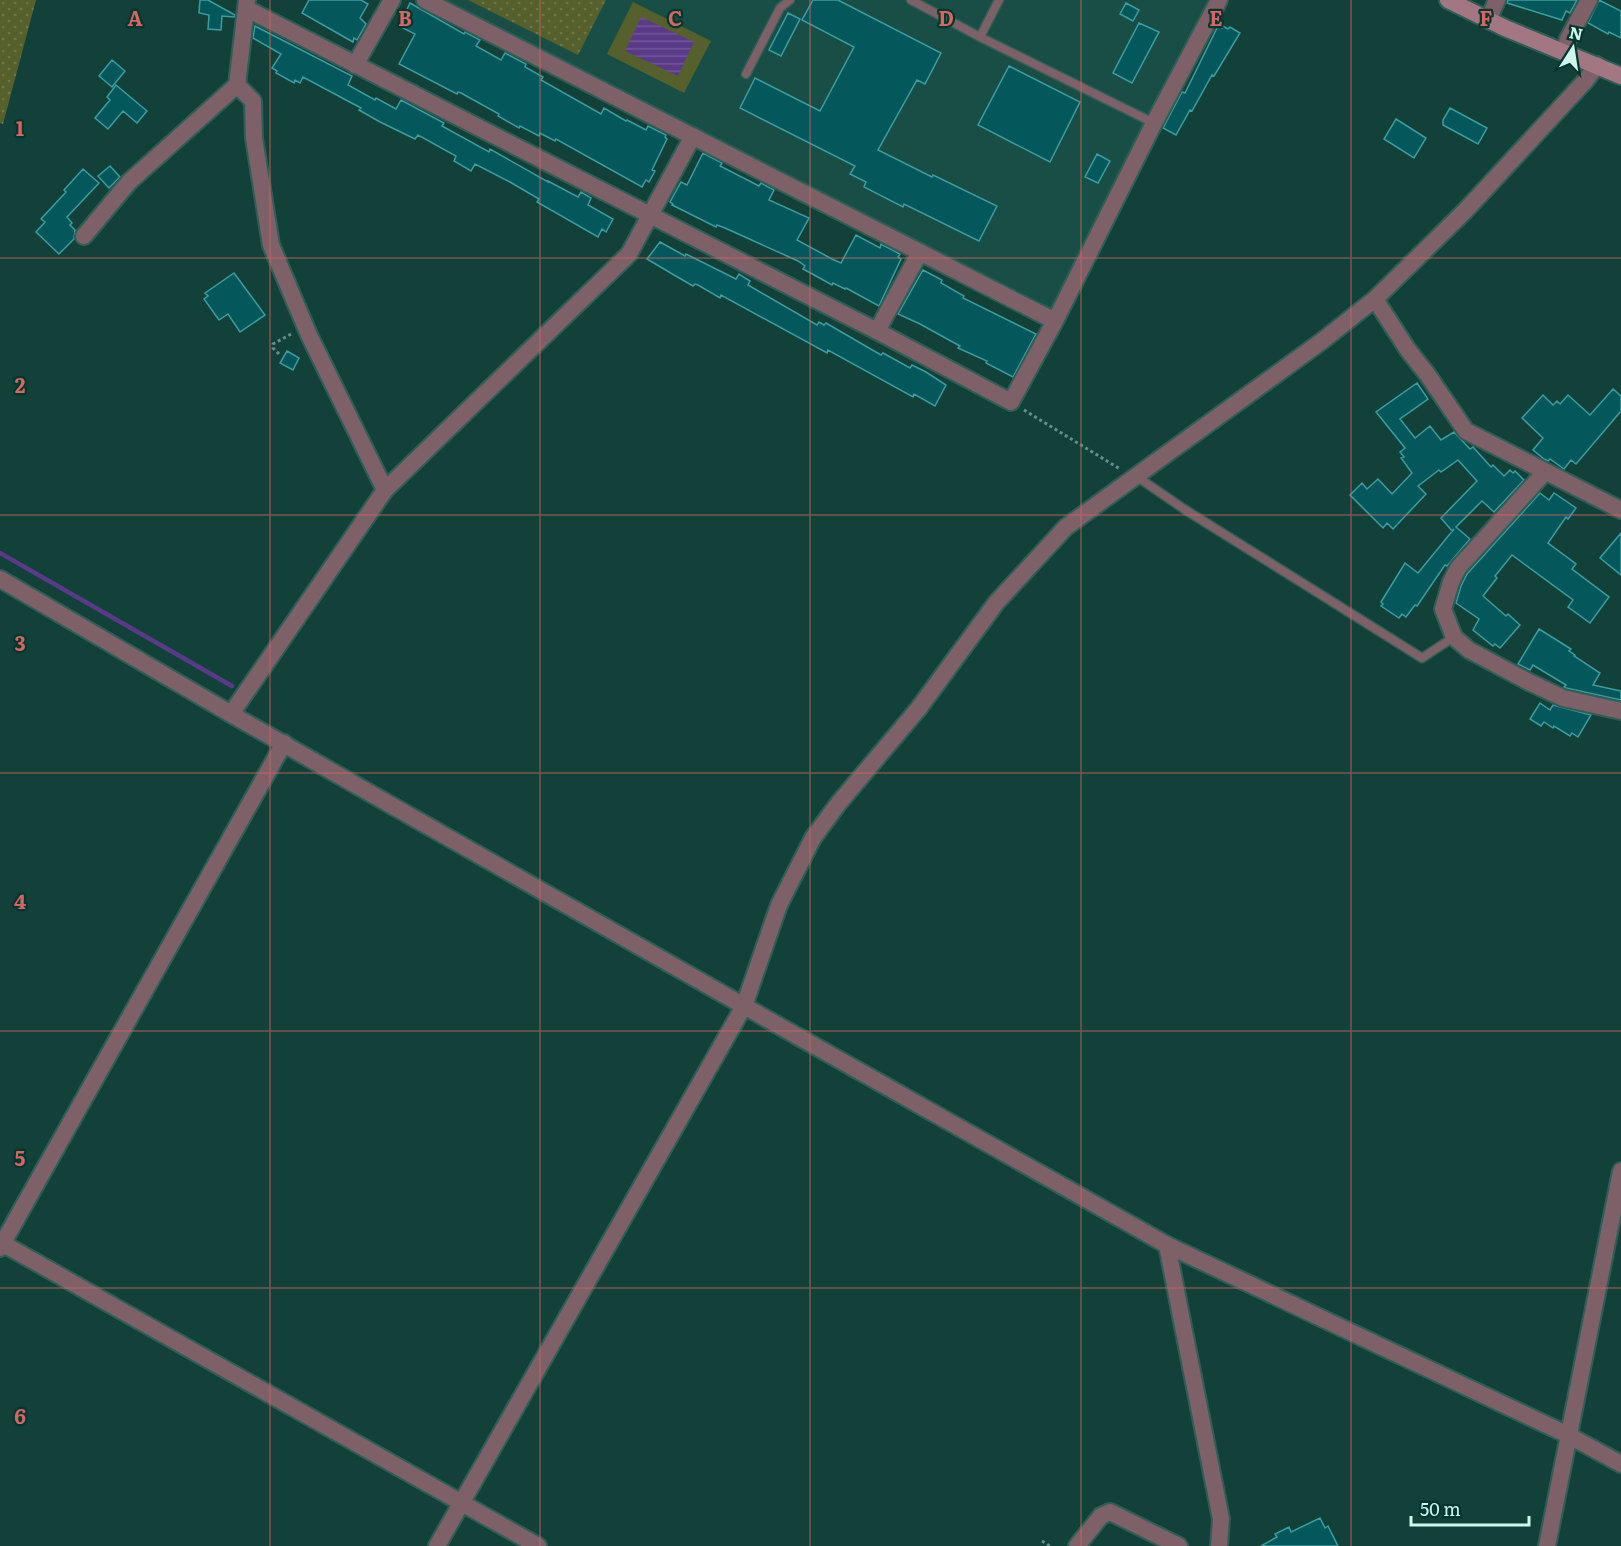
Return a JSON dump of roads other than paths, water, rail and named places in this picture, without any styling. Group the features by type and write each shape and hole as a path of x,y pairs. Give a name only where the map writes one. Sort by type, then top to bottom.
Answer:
{"main road":[{"path":"1448,0 1488,20 1620,73"}],"street":[{"path":"355,65 392,0"},
{"path":"425,0 1055,321"},
{"path":"84,236 129,182 237,85 247,5 355,65 877,331 1011,402 1055,321 1154,123 1219,0"},
{"path":"1488,20 1497,0"},
{"path":"1565,52 1568,39 1589,0"},
{"path":"437,1546 746,998 778,905 794,871 813,838 838,804 919,708 996,603 1066,527 1322,341 1375,299 1473,203 1586,81 1598,64"},
{"path":"237,85 253,101 254,138 271,246 305,326 385,490"},
{"path":"234,711 385,490 630,254 693,136"},
{"path":"877,331 920,252"},
{"path":"1375,299 1466,431 1621,510"},
{"path":"1545,472 1458,568 1443,609 1454,637 1469,650 1563,698 1621,711"},
{"path":"0,579 234,711 284,743 746,998 1167,1245 1568,1435 1621,1464"},
{"path":"284,743 1,1245 538,1546"},
{"path":"1547,1546 1621,1172"},
{"path":"1167,1245 1221,1520 1219,1546"},
{"path":"1077,1546 1101,1516 1110,1512 1179,1546"}],"lane":[{"path":"747,74 780,8 790,0"},
{"path":"911,0 980,37 1154,123"},
{"path":"980,37 999,0"},
{"path":"1136,476 1184,509 1422,658 1454,637"}],"waterway":[{"path":"0,553 232,686"}]}
